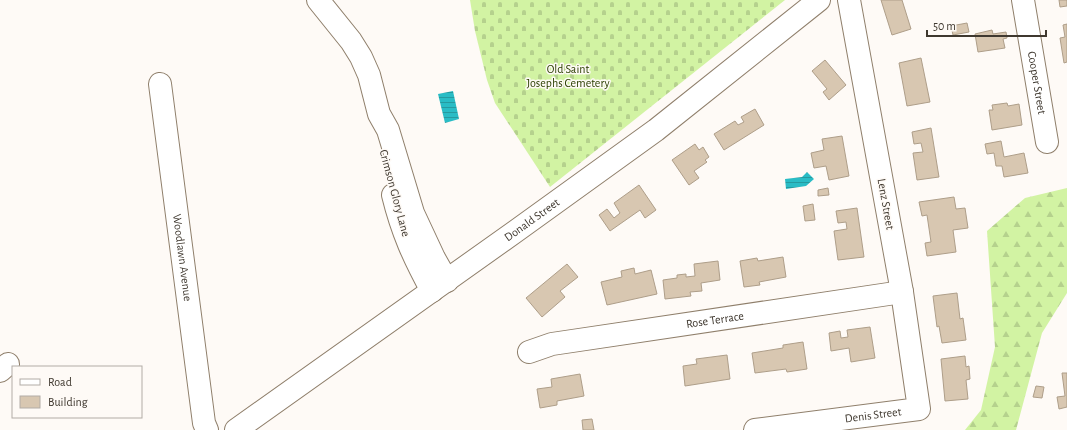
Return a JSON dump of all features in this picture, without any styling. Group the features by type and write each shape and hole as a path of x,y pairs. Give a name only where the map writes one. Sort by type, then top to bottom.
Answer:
{"street":[{"name":"Crimson Glory Lane","path":"318,0 361,57 368,74 379,114 388,130 415,219 434,258 440,286"},
{"name":"Donald Street","path":"236,430 440,286 656,130 819,0"},
{"name":"Lenz Street","path":"849,0 902,292 919,408"},
{"name":"Cooper Street","path":"1023,0 1047,142"},
{"name":"Woodlawn Avenue","path":"160,84 204,423 207,430"},
{"name":"Rose Terrace","path":"529,352 552,344 902,292"},
{"name":"Denis Street","path":"755,430 919,408"}],"green space":[{"name":"Old Saint Josephs Cemetery","path":"470,0 785,0 550,187 495,103 487,80 475,31"},
{"path":"1067,188 1067,293 1042,333 1016,430 965,430 981,410 995,347 987,231 1025,198"}],"water":[{"path":"453,91 459,119 445,123 438,94"},
{"path":"807,172 814,179 806,186 786,189 785,179 802,177"}],"building":[{"path":"881,0 902,0 911,29 892,35"},
{"path":"1059,0 1067,0 1067,6 1060,7"},
{"path":"967,23 969,32 953,35 951,26"},
{"path":"1067,24 1067,62 1064,63 1060,38 1065,37 1063,25"},
{"path":"992,30 993,34 1006,32 1007,38 1003,39 1005,48 978,52 975,34"},
{"path":"921,58 930,102 907,106 899,63"},
{"path":"825,60 846,85 829,100 823,92 827,89 812,71"},
{"path":"1007,103 1008,106 1019,104 1022,125 992,130 989,110 993,110 992,105"},
{"path":"755,109 764,125 724,150 714,134 735,121 738,125 744,122 741,117"},
{"path":"931,128 939,177 917,180 913,153 923,152 921,143 914,144 912,132"},
{"path":"842,136 849,176 829,180 826,166 814,168 811,153 824,150 822,139"},
{"path":"1001,141 1004,157 1024,153 1028,173 1004,177 1002,166 996,166 994,153 987,154 985,144"},
{"path":"695,144 699,150 703,147 709,157 705,160 707,162 694,171 699,178 689,185 672,160"},
{"path":"639,185 656,210 645,218 640,210 610,231 599,215 607,209 614,218 620,213 614,203"},
{"path":"828,188 829,195 818,196 818,190"},
{"path":"954,197 956,209 965,208 968,228 953,230 956,252 927,256 925,243 931,242 927,215 922,216 919,202"},
{"path":"813,204 815,220 805,221 803,206"},
{"path":"857,208 864,257 838,260 834,231 847,229 846,222 838,223 836,211"},
{"path":"783,257 786,277 759,282 760,285 744,287 740,261 757,258 758,261"},
{"path":"718,261 720,280 701,283 702,291 690,292 691,296 665,299 663,280 677,278 677,275 686,274 686,277 695,276 694,264"},
{"path":"567,264 578,277 560,291 565,297 542,317 526,298"},
{"path":"634,268 635,274 651,270 657,294 607,305 601,282 622,277 621,271"},
{"path":"957,293 960,319 963,318 966,340 942,343 939,326 937,327 933,296"},
{"path":"870,327 875,358 851,362 849,348 831,351 829,333 840,331 841,338 848,337 847,330"},
{"path":"803,342 807,369 787,372 786,369 755,373 752,353 783,348 783,345"},
{"path":"727,355 730,379 685,386 683,366 697,364 696,359"},
{"path":"965,356 966,367 969,366 970,379 966,380 968,399 945,401 941,359"},
{"path":"1062,373 1067,373 1067,407 1059,409 1057,397 1065,396"},
{"path":"580,374 584,396 557,401 557,405 540,408 537,389 552,387 551,379"},
{"path":"1036,386 1044,387 1042,398 1033,397"},
{"path":"592,419 594,430 583,430 582,420"}]}
